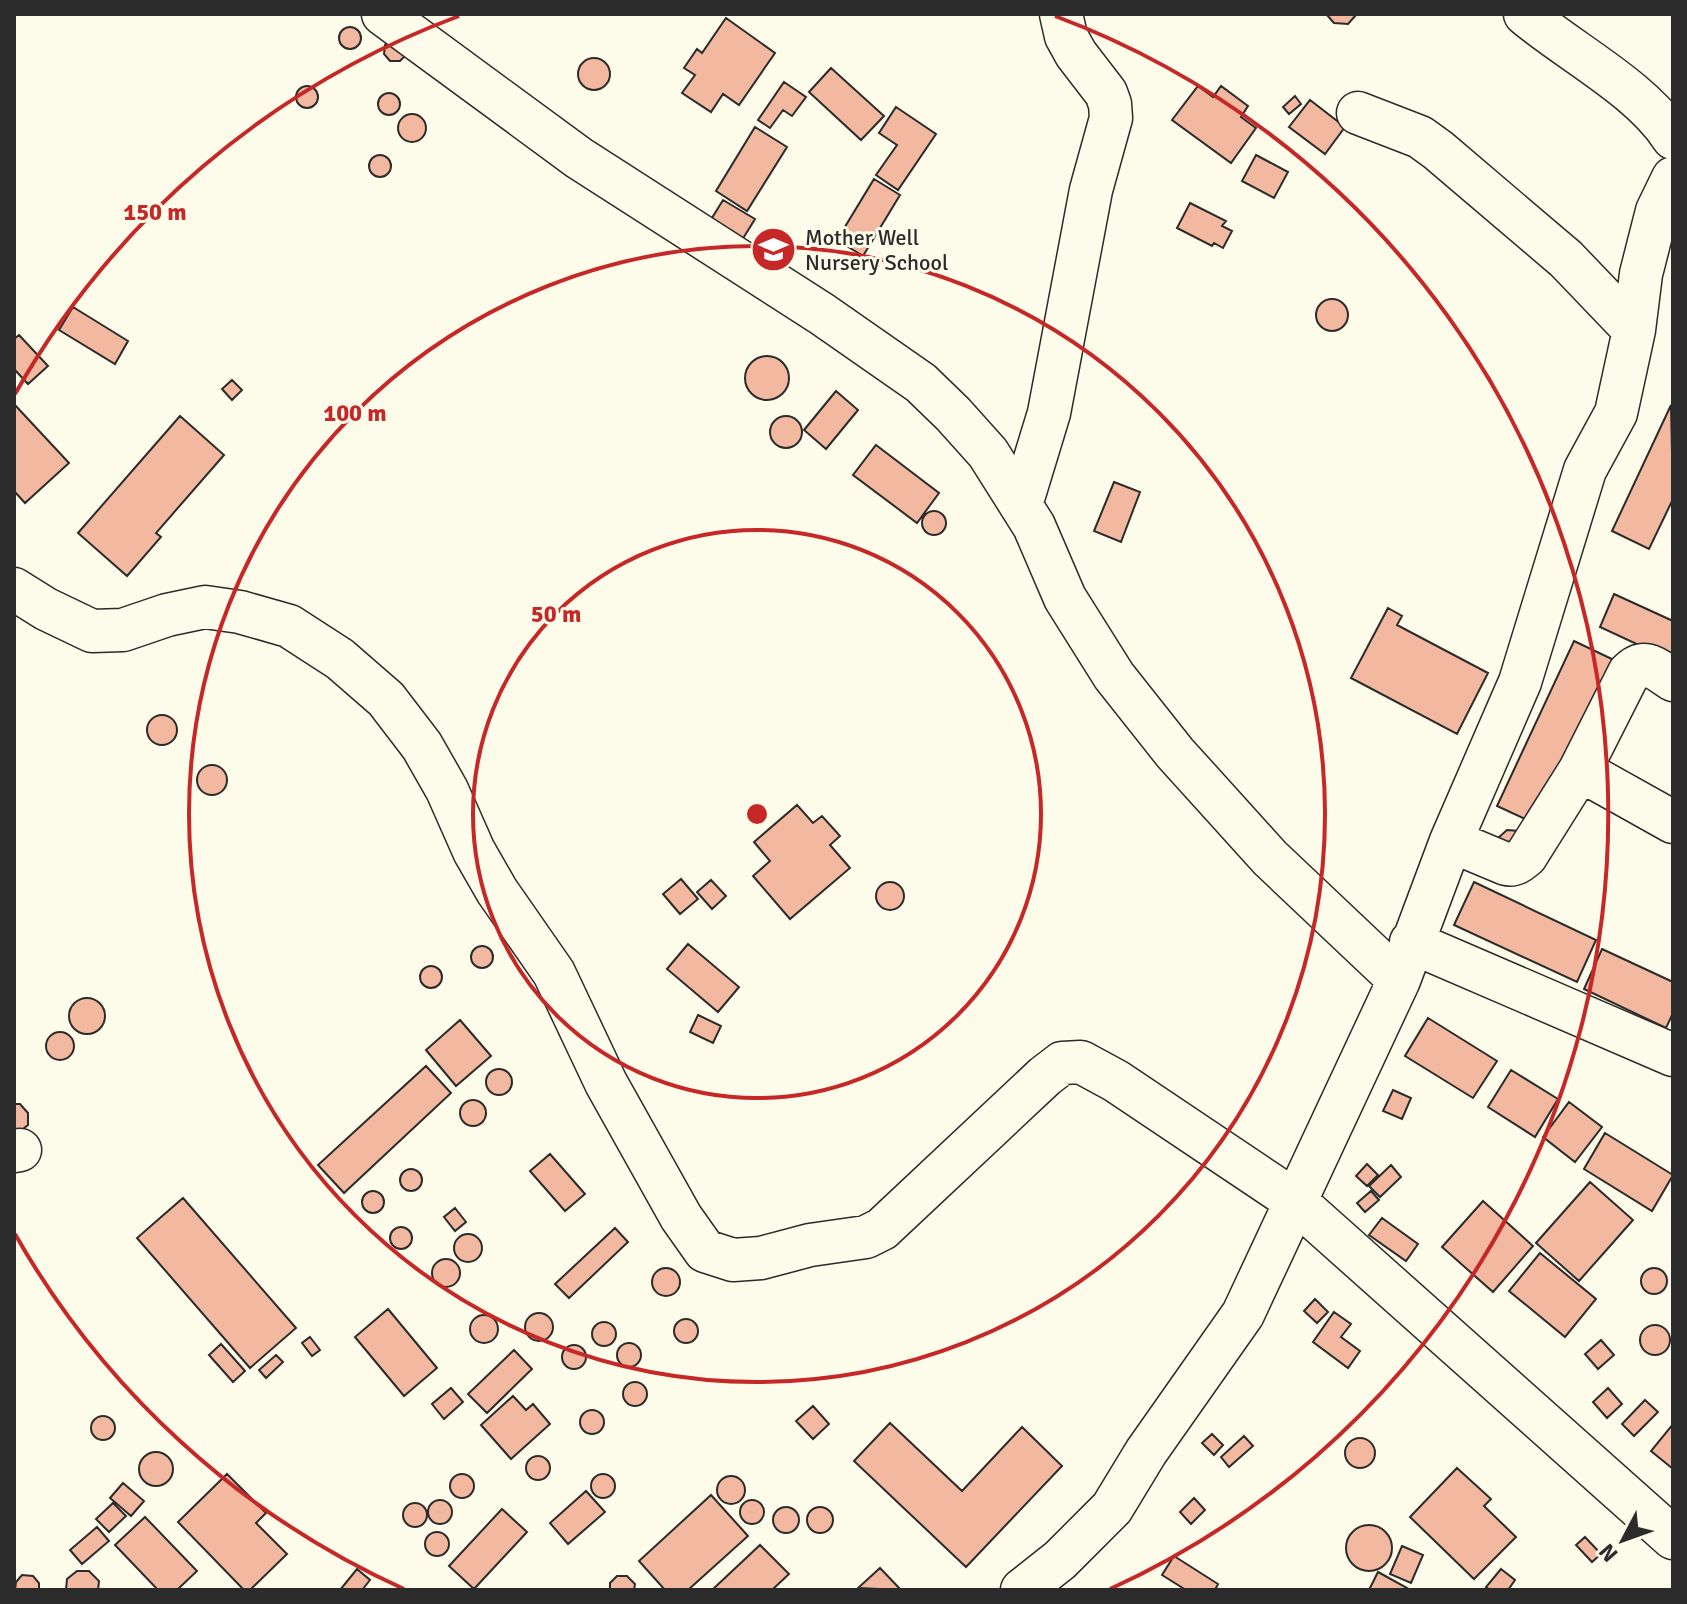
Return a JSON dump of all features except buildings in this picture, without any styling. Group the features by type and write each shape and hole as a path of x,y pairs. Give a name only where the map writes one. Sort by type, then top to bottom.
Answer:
{"street":[{"path":"383,14 579,158 822,314 921,383 988,453 1034,526 1065,598 1114,676 1175,753 1270,858 1405,961 1673,1055"},
{"path":"1021,505 1049,413 1091,190 1111,118 1106,93 1076,54 1066,36 1061,14"},
{"path":"1525,14 1644,103 1673,138"},
{"path":"1358,113 1420,137 1438,150 1566,259 1634,330"},
{"path":"1022,1590 1060,1560 1112,1508 1146,1452 1243,1314 1405,961 1451,841 1520,682 1585,470 1616,413 1634,330 1641,274 1657,211 1673,178"},
{"path":"14,589 46,609 92,631 123,630 167,615 205,607 240,612 289,626 340,659 386,699 422,746 489,878 554,973 606,1083 681,1217 705,1251 733,1260 761,1258 810,1245 866,1237 882,1229 1045,1076 1062,1063 1081,1062 1116,1081 1295,1201 1673,1538"},
{"path":"1451,841 1512,866 1518,862 1526,856 1580,770 1634,667 1649,664 1673,680"},
{"path":"1580,770 1673,822"}],"place":[{"name":"Mother Well Nursery School","path":"774,250"}]}
